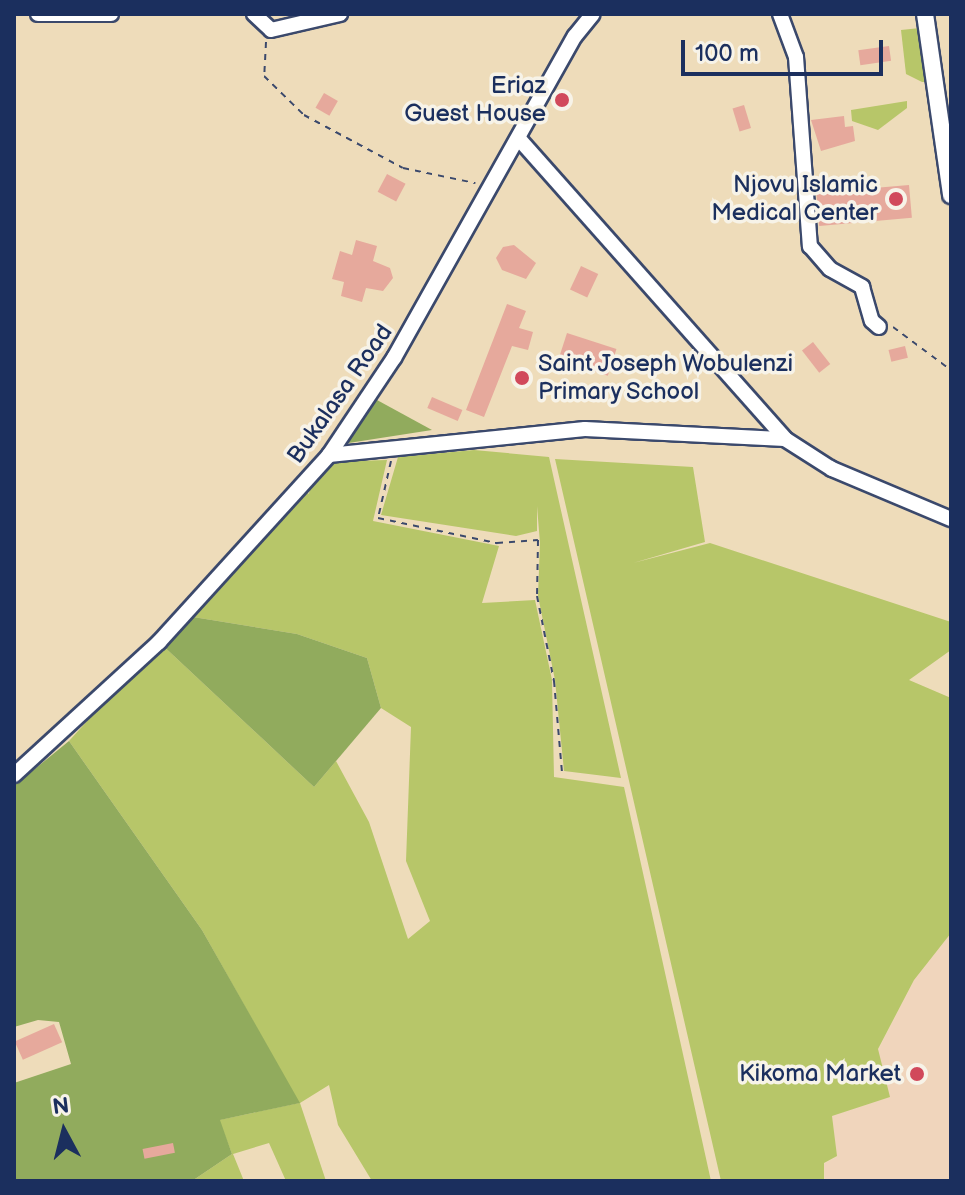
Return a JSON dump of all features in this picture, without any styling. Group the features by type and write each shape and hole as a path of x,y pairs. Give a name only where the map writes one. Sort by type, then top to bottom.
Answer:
{"main road":[{"path":"925,14 951,195"}],"street":[{"path":"38,14 111,14"},
{"path":"254,14 271,30 340,14"},
{"name":"Bukalasa Road","path":"14,775 159,642 329,455 394,358 520,140 575,36 593,14"},
{"path":"780,14 796,57 810,246 830,269 862,287 872,321 879,327"},
{"path":"520,140 785,439 832,469 951,519"},
{"path":"329,455 391,452 585,429 785,439"}],"path":[{"path":"271,30 262,53 264,76 304,115 403,168 448,181 495,184"},
{"path":"879,327 894,327 951,370"},
{"path":"391,452 378,518 497,543 538,540 537,596 554,681 562,773"}],"shaded area":[{"name":"Kikoma Market","path":"951,933 951,1181 825,1181 824,1164 837,1157 832,1116 890,1097 878,1050 914,980"}],"green space":[{"path":"920,28 927,82 906,74 901,30"},
{"path":"907,101 907,108 878,130 852,121 851,110"},
{"path":"377,400 432,430 342,444"},
{"path":"474,450 549,457 621,778 564,771 555,680 538,596 540,543 537,506 537,531 516,536 381,515 398,457"},
{"path":"555,459 693,467 705,542 633,563 710,543 951,622 951,650 909,680 951,698 951,933 914,980 878,1049 890,1097 832,1116 837,1156 824,1163 824,1181 721,1181"},
{"path":"387,460 373,521 499,546 482,603 535,600 552,680 554,777 624,787 711,1181 372,1181 338,1125 329,1085 300,1103 326,1181 286,1181 269,1143 233,1154 244,1181 192,1181 232,1154 219,1120 299,1103 202,930 69,741 159,642 314,787 336,761 369,822 408,939 430,921 406,861 411,727 381,708 367,658 297,634 187,616 303,488 309,494 311,475 323,462"},
{"path":"187,616 297,634 367,658 381,708 314,787 159,642"},
{"path":"69,741 202,930 300,1103 220,1120 232,1154 192,1181 14,1181 14,1083 71,1064 59,1022 38,1020 14,1027 14,786"}],"building":[{"path":"889,46 891,61 860,65 858,50"},
{"path":"324,93 338,101 329,116 316,108"},
{"path":"744,105 751,128 740,131 733,109"},
{"path":"844,116 845,127 853,126 855,141 821,151 811,120"},
{"path":"387,174 406,184 396,202 378,192"},
{"path":"909,185 912,218 819,226 816,193"},
{"path":"356,240 377,246 373,261 390,268 393,278 383,291 366,288 362,302 341,296 344,282 332,279 340,251 352,255"},
{"path":"514,245 536,263 526,279 502,270 496,258 503,247"},
{"path":"581,266 598,274 587,298 570,290"},
{"path":"507,304 526,311 519,328 533,332 528,350 512,346 484,417 466,410"},
{"path":"567,333 616,349 608,376 558,360"},
{"path":"813,342 830,364 819,373 802,351"},
{"path":"905,346 908,358 891,362 889,350"},
{"path":"432,397 462,410 458,421 427,408"},
{"path":"54,1024 62,1042 23,1060 15,1041"},
{"path":"173,1143 175,1153 144,1159 143,1149"}],"place":[{"name":"Eriaz Guest House","path":"562,100"},
{"name":"Njovu Islamic Medical Center","path":"896,199"},
{"name":"Saint Joseph Wobulenzi Primary School","path":"522,378"},
{"name":"Kikoma Market","path":"917,1074"}]}
